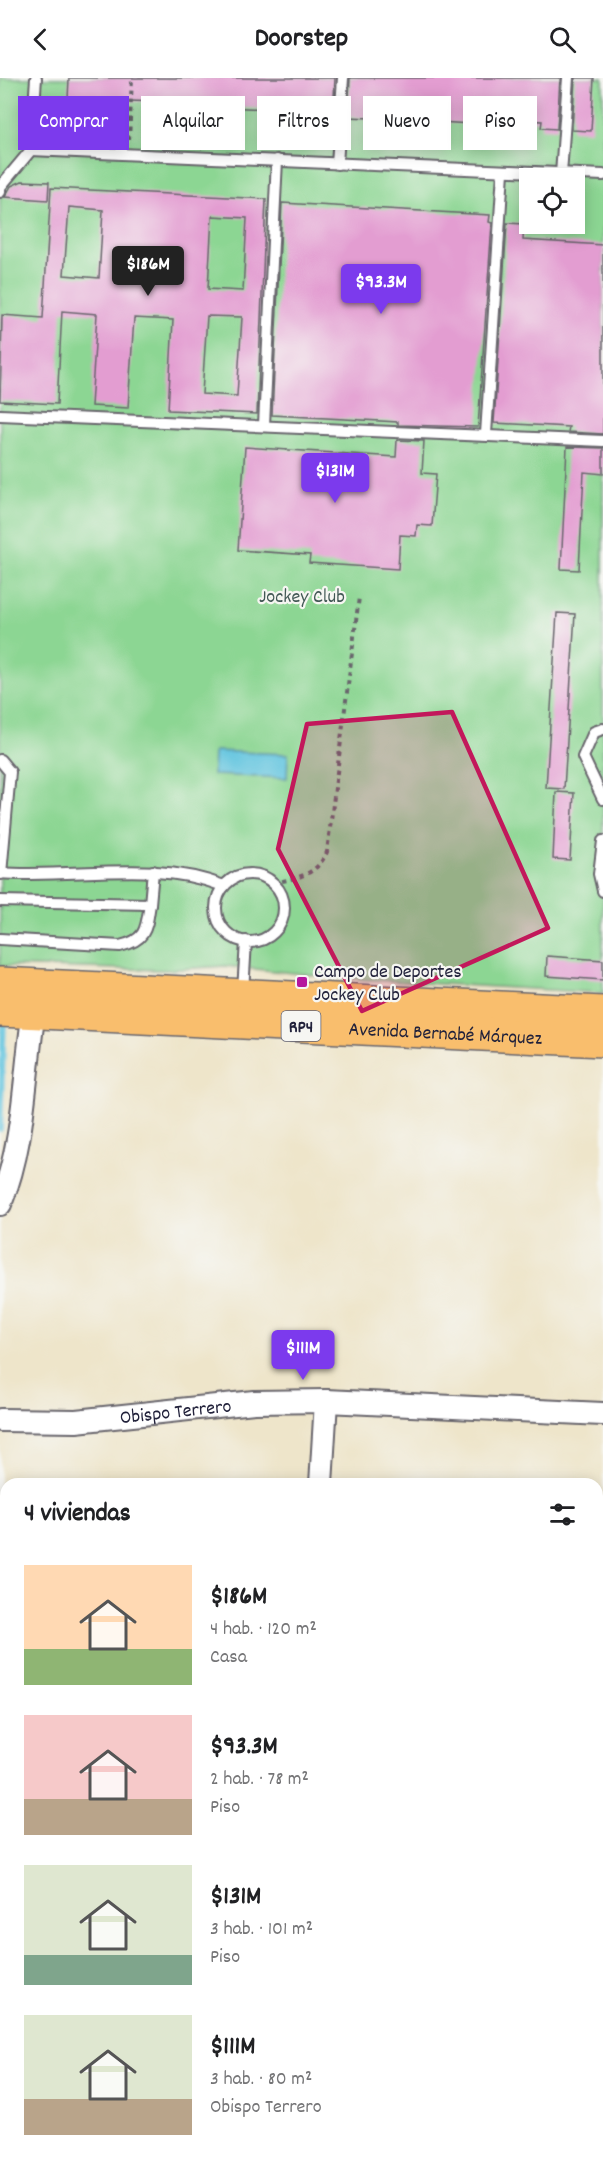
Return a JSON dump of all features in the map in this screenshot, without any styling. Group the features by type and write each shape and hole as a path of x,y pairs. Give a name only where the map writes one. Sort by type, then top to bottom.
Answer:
{"main road":[{"name":"Avenida Bernabé Márquez","path":"0,984 242,1009 603,1040"},
{"name":"Avenida Bernabé Márquez","path":"0,1010 242,1009 603,1013"}],"street":[{"path":"0,1204 22,1119 26,1065 34,1011"},
{"path":"321,1478 326,1401"},
{"name":"Obispo Terrero","path":"0,1420 76,1421 254,1402 326,1401 603,1414"}],"lane":[{"path":"35,96 36,78"},
{"path":"337,164 343,78"},
{"path":"561,168 568,78"},
{"path":"0,192 0,187 31,150 519,173"},
{"path":"264,425 277,160"},
{"path":"486,434 503,172"},
{"path":"585,175 603,175"},
{"path":"0,415 486,434 603,441"},
{"path":"603,729 594,732 583,757 603,799"},
{"path":"0,760 10,772 4,800 1,874 68,875 153,871 199,876 224,886"},
{"path":"603,841 599,874 603,891"},
{"path":"0,939 120,946 131,944 139,940 146,929 153,871"},
{"path":"254,874 273,883 283,903 280,924 266,938 246,941 227,933 217,916 218,895 224,886 232,878 254,874"},
{"path":"0,901 150,904"},
{"path":"242,1009 246,941"}],"path":[{"path":"128,154 132,78"},
{"path":"273,883 302,877 315,871 327,852 359,597"}],"highlighted area":[{"path":"452,712 548,928 362,1011 278,849 307,724"}],"green space":[{"name":"Jockey Club","path":"0,78 603,78 603,993 352,979 225,966 166,970 0,966"}],"water":[{"path":"214,751 288,754 287,778 213,775"}],"building":[{"path":"69,78 335,78 334,96 257,96 257,108 245,108 245,96 141,96 141,101 129,101 129,96 68,96"},
{"path":"350,78 560,78 557,129 541,128 542,121 537,121 537,96 463,96 463,124 451,123 451,96 363,96 363,118 351,117 351,96 349,96"},
{"path":"575,78 594,78 591,131 572,130"},
{"path":"22,181 49,182 48,200 5,197 11,186"},
{"path":"51,188 266,199 257,414 168,410 173,320 134,318 128,408 91,406 97,314 62,311 57,404 0,401 2,315 43,318","holes":["69,207 103,210 99,278 64,275","212,216 247,218 243,291 208,289","207,316 242,317 237,396 202,394"]},
{"path":"282,203 490,215 489,222 492,223 478,427 398,425 398,422 272,415"},
{"path":"507,223 519,224 519,234 523,234 523,240 603,245 603,434 568,432 569,427 494,423"},
{"path":"397,440 424,441 422,473 436,474 432,526 417,525 416,536 400,535 398,569 309,563 310,555 238,550 245,447 396,457"},
{"path":"567,447 603,448 603,474 584,472 579,570 561,569"},
{"path":"557,613 575,614 564,789 546,788"},
{"path":"556,792 574,793 570,860 553,859"},
{"path":"547,956 603,960 603,980 546,976"}],"waterway":[{"path":"0,1129 4,1020"}],"place":[{"name":"Campo de Deportes Jockey Club","path":"302,982"}]}
